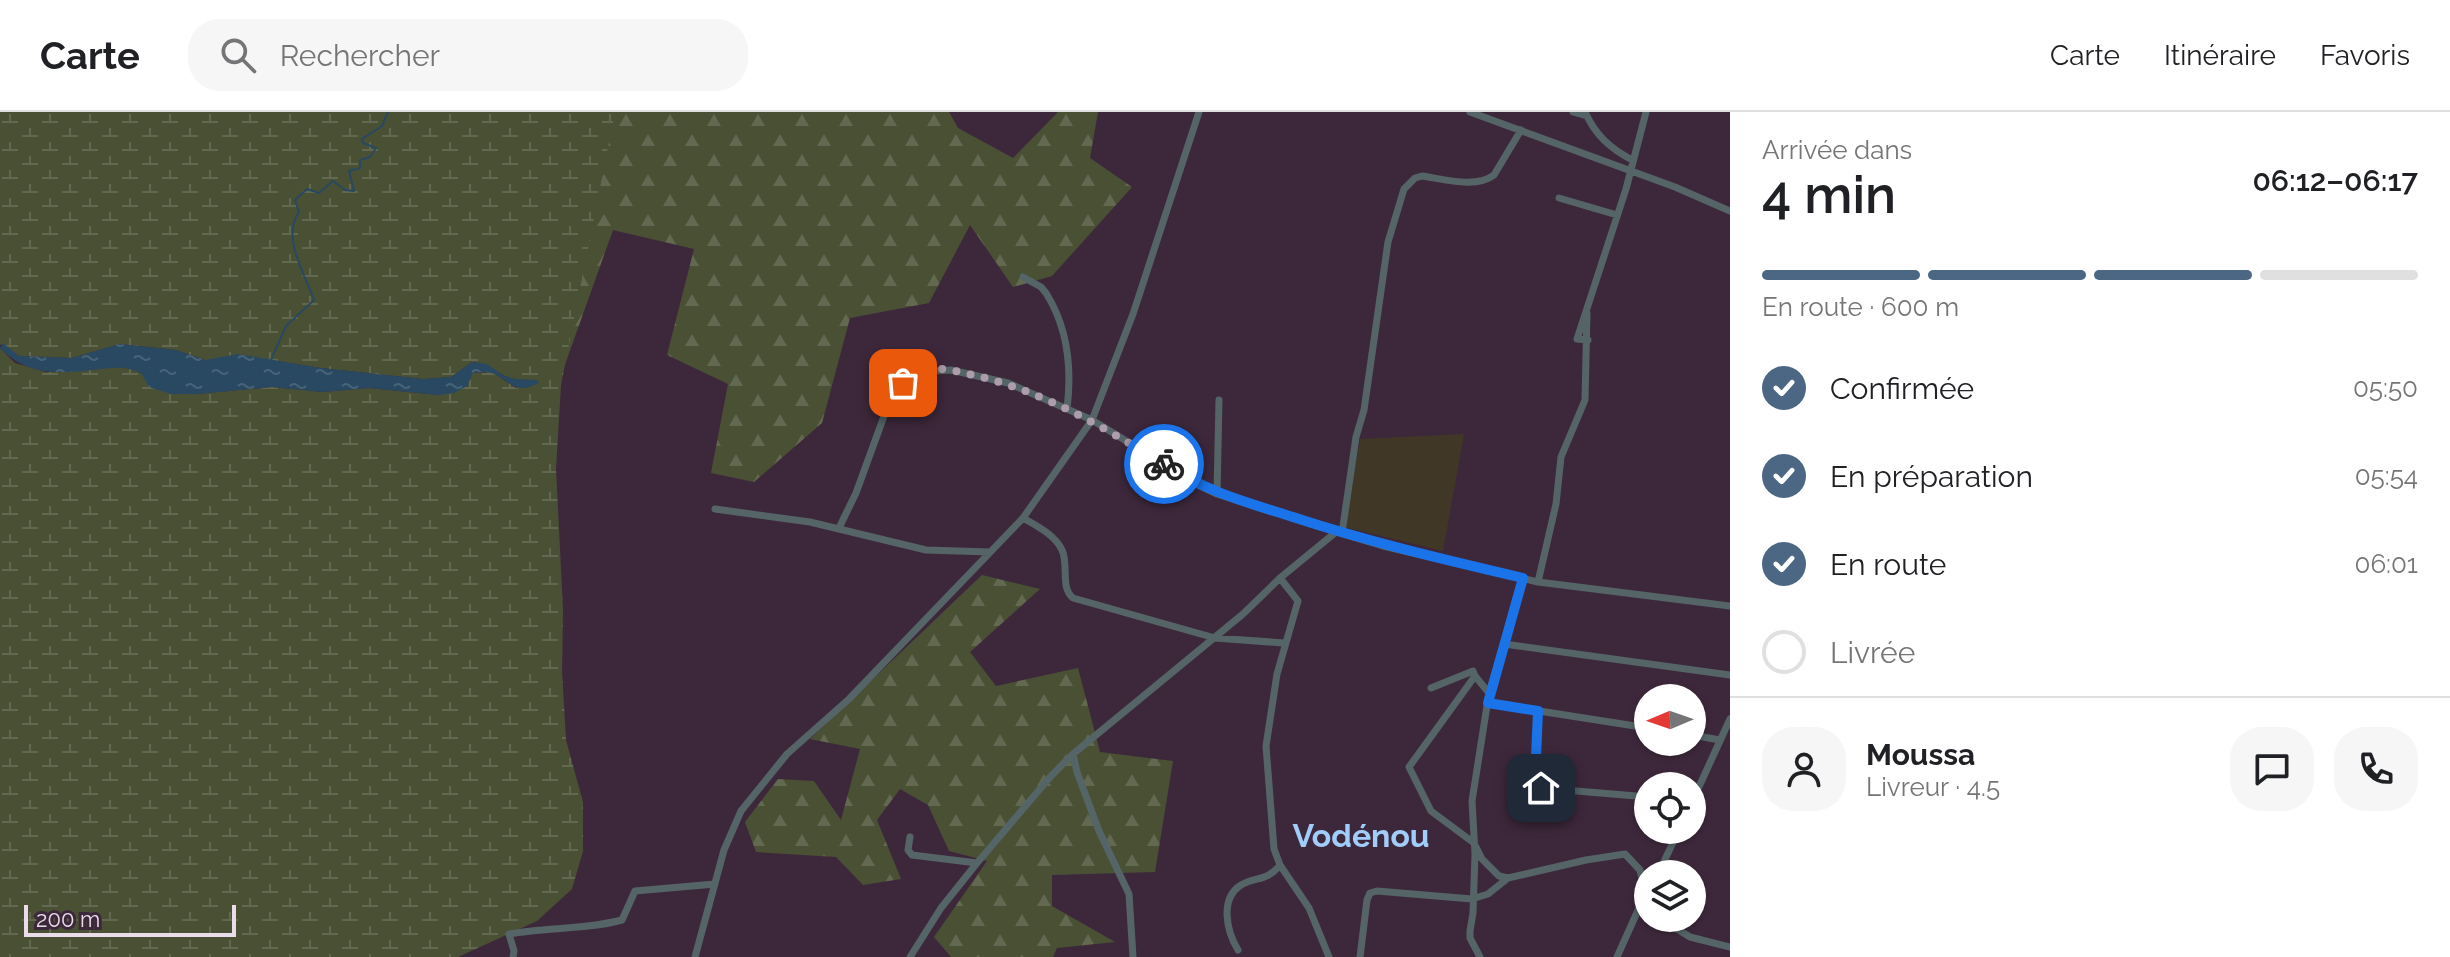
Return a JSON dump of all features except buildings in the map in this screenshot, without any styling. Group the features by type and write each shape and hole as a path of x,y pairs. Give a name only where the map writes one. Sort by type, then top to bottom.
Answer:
{"street":[{"path":"695,957 732,827 757,790 787,754 849,699 1023,518 1092,420 1133,314 1199,112"},
{"path":"1470,112 1675,187 1730,211"},
{"path":"1573,112 1586,114 1599,137 1611,149 1632,160"},
{"path":"1538,582 1556,504 1561,457 1585,400 1587,313 1646,112"},
{"path":"910,957 941,908 977,863 1073,754 1215,638 1280,578 1339,533 1379,321 1388,242 1404,189 1415,178 1422,176 1476,182 1488,179 1494,175 1521,130"},
{"path":"1559,198 1617,215"},
{"path":"1023,277 1046,293 1064,334 1070,379 1067,409"},
{"path":"839,528 856,493 891,397 917,372 951,370 1008,383 1092,420 1217,494 1339,533 1538,582 1730,606"},
{"path":"1217,494 1219,400"},
{"path":"715,509 839,528 926,550 990,552"},
{"path":"1023,518 1054,538 1062,550 1067,567 1066,588 1073,598 1215,638 1284,643"},
{"path":"1280,578 1298,601 1284,643 1266,746 1274,849 1280,865 1309,908 1329,957"},
{"path":"1480,957 1470,938 1474,843 1472,801 1489,693 1523,578"},
{"path":"1504,644 1730,675"},
{"path":"1431,688 1473,671 1489,693"},
{"path":"1475,676 1409,767 1431,811 1474,843 1491,869 1508,878"},
{"path":"1488,703 1634,726"},
{"path":"1538,711 1536,757 1541,788 1634,796"},
{"path":"1705,772 1730,719"},
{"path":"1706,738 1720,740"},
{"path":"1073,754 1099,831 1129,894 1133,957"},
{"path":"910,837 908,850 912,855 977,863"},
{"path":"1360,957 1370,893 1377,891 1472,899 1488,894 1508,878 1586,860 1625,854 1634,864"},
{"path":"1238,950 1229,932 1230,896 1241,885 1267,877 1280,865"},
{"path":"513,957 509,934 538,929 601,926 622,920 635,891 715,884"},
{"path":"1617,957 1634,918"},
{"path":"1682,932 1730,947"}],"shaded area":[{"path":"1464,434 1443,551 1344,527 1360,439"}],"green space":[{"path":"0,112 615,112 561,385 556,469 566,740 583,802 583,851 572,889 537,921 458,957 0,957 0,348 15,363 46,372 126,366 171,394 272,387 323,392 369,388 438,395 467,386 472,373 492,372 516,388 537,380 510,378 472,362 451,377 423,379 271,360 205,360 176,350 120,344 72,358 19,356 0,345"},
{"path":"595,112 949,112 958,128 1013,158 1058,112 1098,112 1090,158 1132,187 1052,276 1013,287 970,225 929,303 850,318 822,423 754,482 711,473 728,384 667,355 694,249 613,230 562,373"},
{"path":"982,575 1040,589 970,652 996,686 1078,668 1100,752 1173,761 1155,872 1052,875 1052,906 1115,942 1057,948 1053,957 951,957 934,937 987,861 949,851 928,805 900,789 877,820 901,879 863,885 836,857 756,852 745,822 778,779 814,781 841,820 860,749 810,739"}],"water":[{"path":"3,343 19,356 72,358 119,344 176,350 205,360 238,354 321,368 423,379 451,377 472,362 487,364 504,376 537,380 539,383 519,388 484,372 473,373 467,386 454,393 438,395 369,388 323,392 272,387 171,394 149,387 141,373 128,369 67,372 32,368 10,357 0,348"}],"waterway":[{"path":"271,360 286,326 314,300 293,244 292,232 299,212 295,200 307,189 319,193 333,181 345,190 354,191 349,171 360,168 360,160 370,157 376,148 363,143 362,139 382,126 388,112"}],"way so far":[{"path":"903,383 917,372 934,369 1008,383 1092,420 1164,464"}],"district":[{"name":"Vodénou","path":"1361,836"}],"route":[{"path":"1164,464 1198,485 1235,500 1383,546 1523,578 1488,703 1538,711 1536,757 1541,788"}]}
